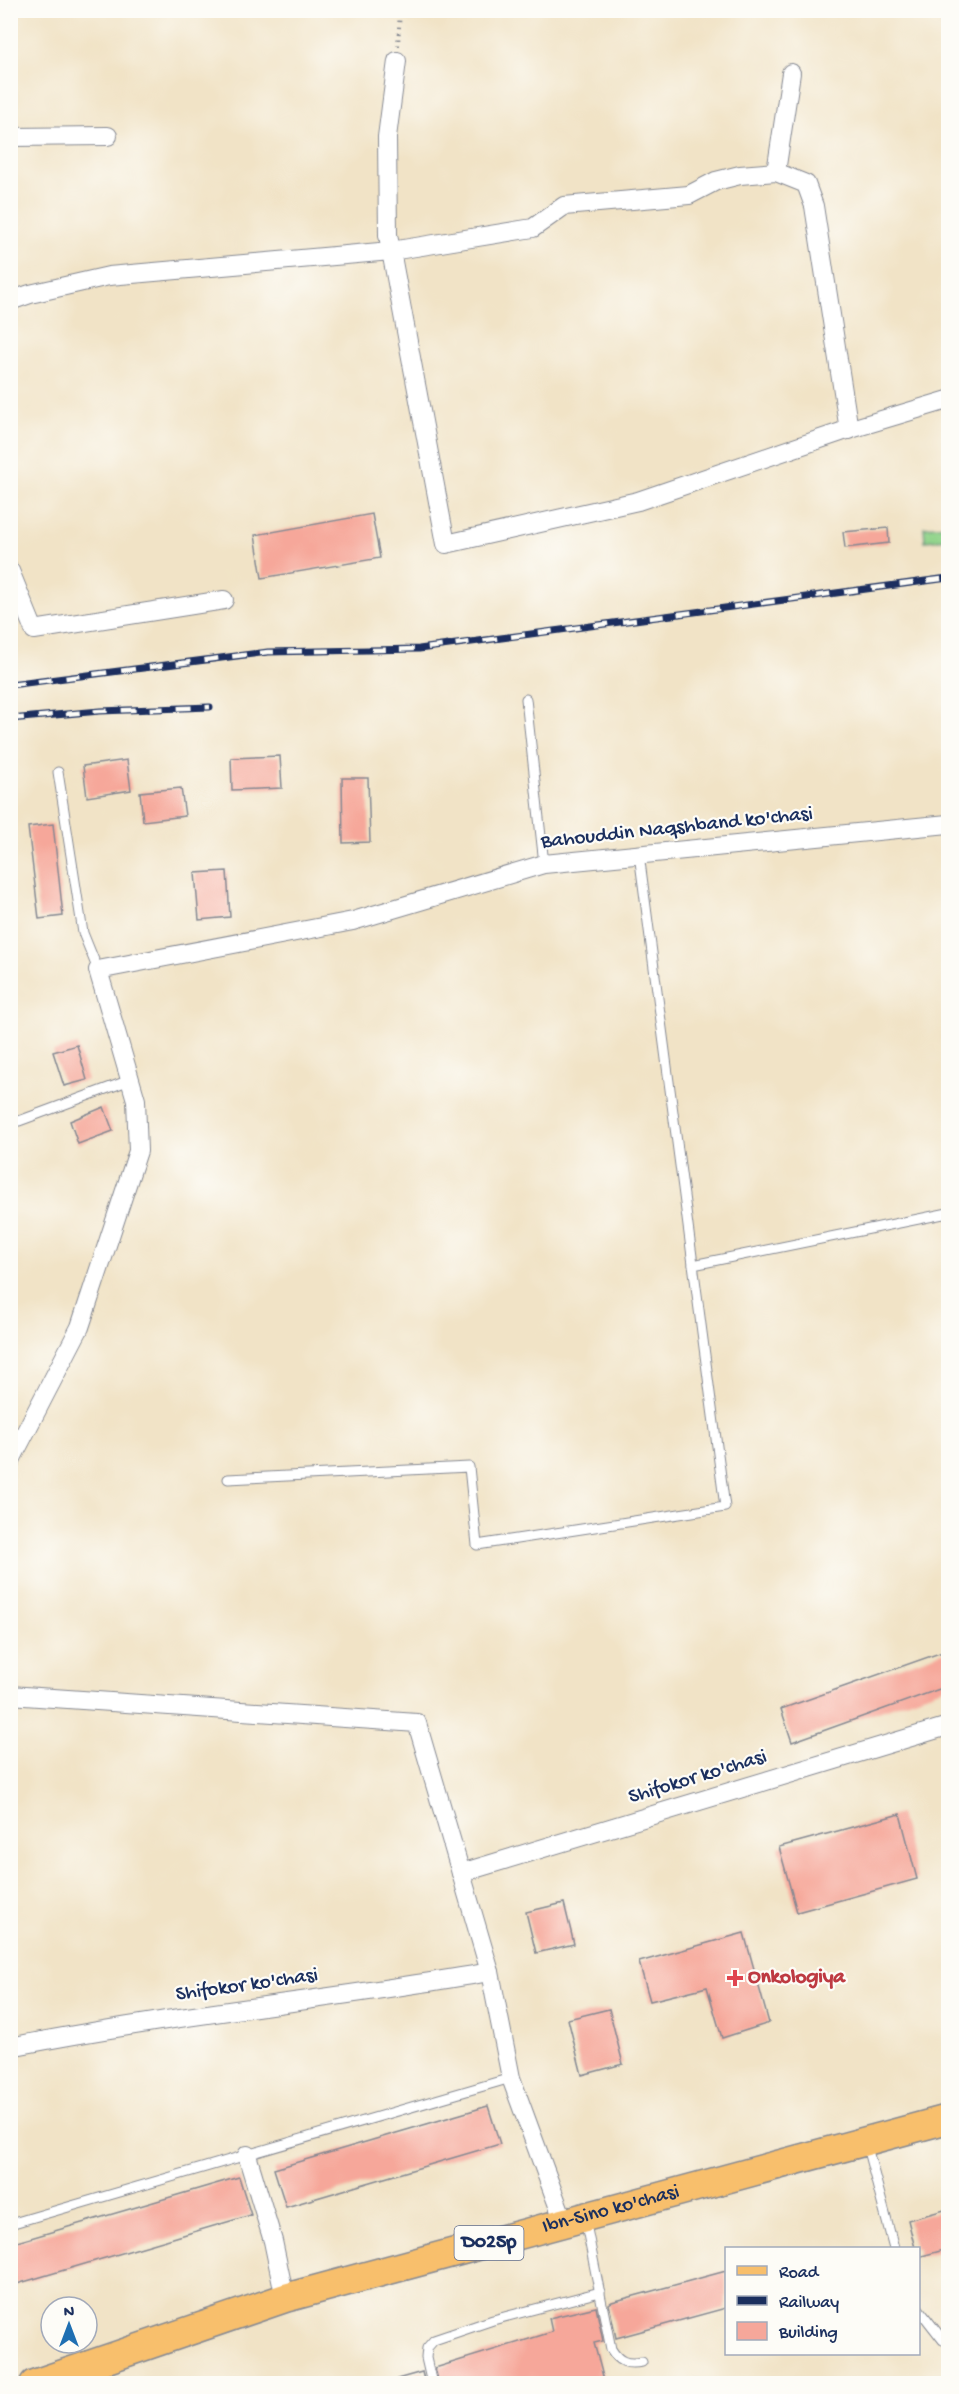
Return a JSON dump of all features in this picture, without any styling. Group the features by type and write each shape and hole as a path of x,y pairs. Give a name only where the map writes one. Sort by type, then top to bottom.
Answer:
{"main road":[{"name":"Ibn-Sino ko'chasi","path":"34,2384 285,2298 948,2119"}],"street":[{"path":"397,61 387,137 388,235 446,544 639,501 849,430 948,400"},
{"path":"776,172 791,73"},
{"path":"10,138 108,136"},
{"path":"10,301 30,294 109,276 391,251 533,228 564,206 689,195 716,182 740,175 776,172 806,184 814,206 849,430"},
{"path":"10,571 34,630 224,600"},
{"name":"Bahouddin Naqshband ko'chasi","path":"98,970 353,921 544,864 948,824"},
{"path":"10,1462 80,1327 138,1151 136,1100 98,970"},
{"path":"10,1695 417,1723 490,1972 511,2078 574,2220"},
{"name":"Shifokor ko'chasi","path":"461,1874 948,1726"},
{"name":"Shifokor ko'chasi","path":"10,2047 136,2024 406,1987 490,1972"},
{"path":"247,2156 273,2241 285,2298"}],"lane":[{"path":"526,699 544,864"},
{"path":"58,772 83,933 98,970"},
{"path":"228,1479 469,1467 477,1545 726,1507 639,854"},
{"path":"10,1120 19,1121 130,1080"},
{"path":"693,1265 948,1213"},
{"path":"10,2224 511,2078"},
{"path":"866,2141 894,2247"},
{"path":"574,2220 600,2292 611,2349 617,2358 629,2364 642,2362"},
{"path":"432,2384 426,2358 427,2348 434,2340 493,2320 600,2292"},
{"path":"920,2311 943,2340 948,2342"}],"path":[{"path":"397,61 400,10"}],"green space":[{"path":"948,525 948,539 925,541 924,527"}],"building":[{"path":"372,514 380,558 262,578 255,535"},
{"path":"888,528 889,543 845,548 843,532"},
{"path":"280,756 282,788 232,790 231,758"},
{"path":"127,760 131,790 87,797 83,766"},
{"path":"342,778 368,778 370,842 343,843"},
{"path":"181,788 185,816 143,821 140,792"},
{"path":"53,824 63,916 39,919 28,827"},
{"path":"227,871 230,917 199,920 195,873"},
{"path":"77,1045 87,1080 64,1086 53,1052"},
{"path":"104,1107 113,1131 78,1144 70,1121"},
{"path":"948,1650 948,1686 792,1742 781,1709"},
{"path":"900,1814 917,1879 797,1912 779,1847"},
{"path":"564,1903 574,1944 536,1953 526,1912"},
{"path":"744,1933 769,2023 722,2038 707,1987 650,2001 639,1962"},
{"path":"609,2009 623,2064 582,2075 568,2019"},
{"path":"488,2106 500,2144 286,2207 274,2169"},
{"path":"239,2177 251,2215 10,2286 10,2244"},
{"path":"948,2209 948,2249 920,2256 920,2247 915,2247 908,2220"},
{"path":"725,2271 725,2308 616,2338 609,2304"},
{"path":"596,2307 603,2341 594,2343 605,2384 439,2384 435,2368 552,2332 549,2318"},
{"path":"422,2372 425,2384 398,2384 397,2379"}],"railway":[{"path":"10,685 268,652 419,649 948,578"},
{"path":"10,719 100,711 210,707"}],"place":[{"name":"Onkologiya","path":"735,1978"}]}
